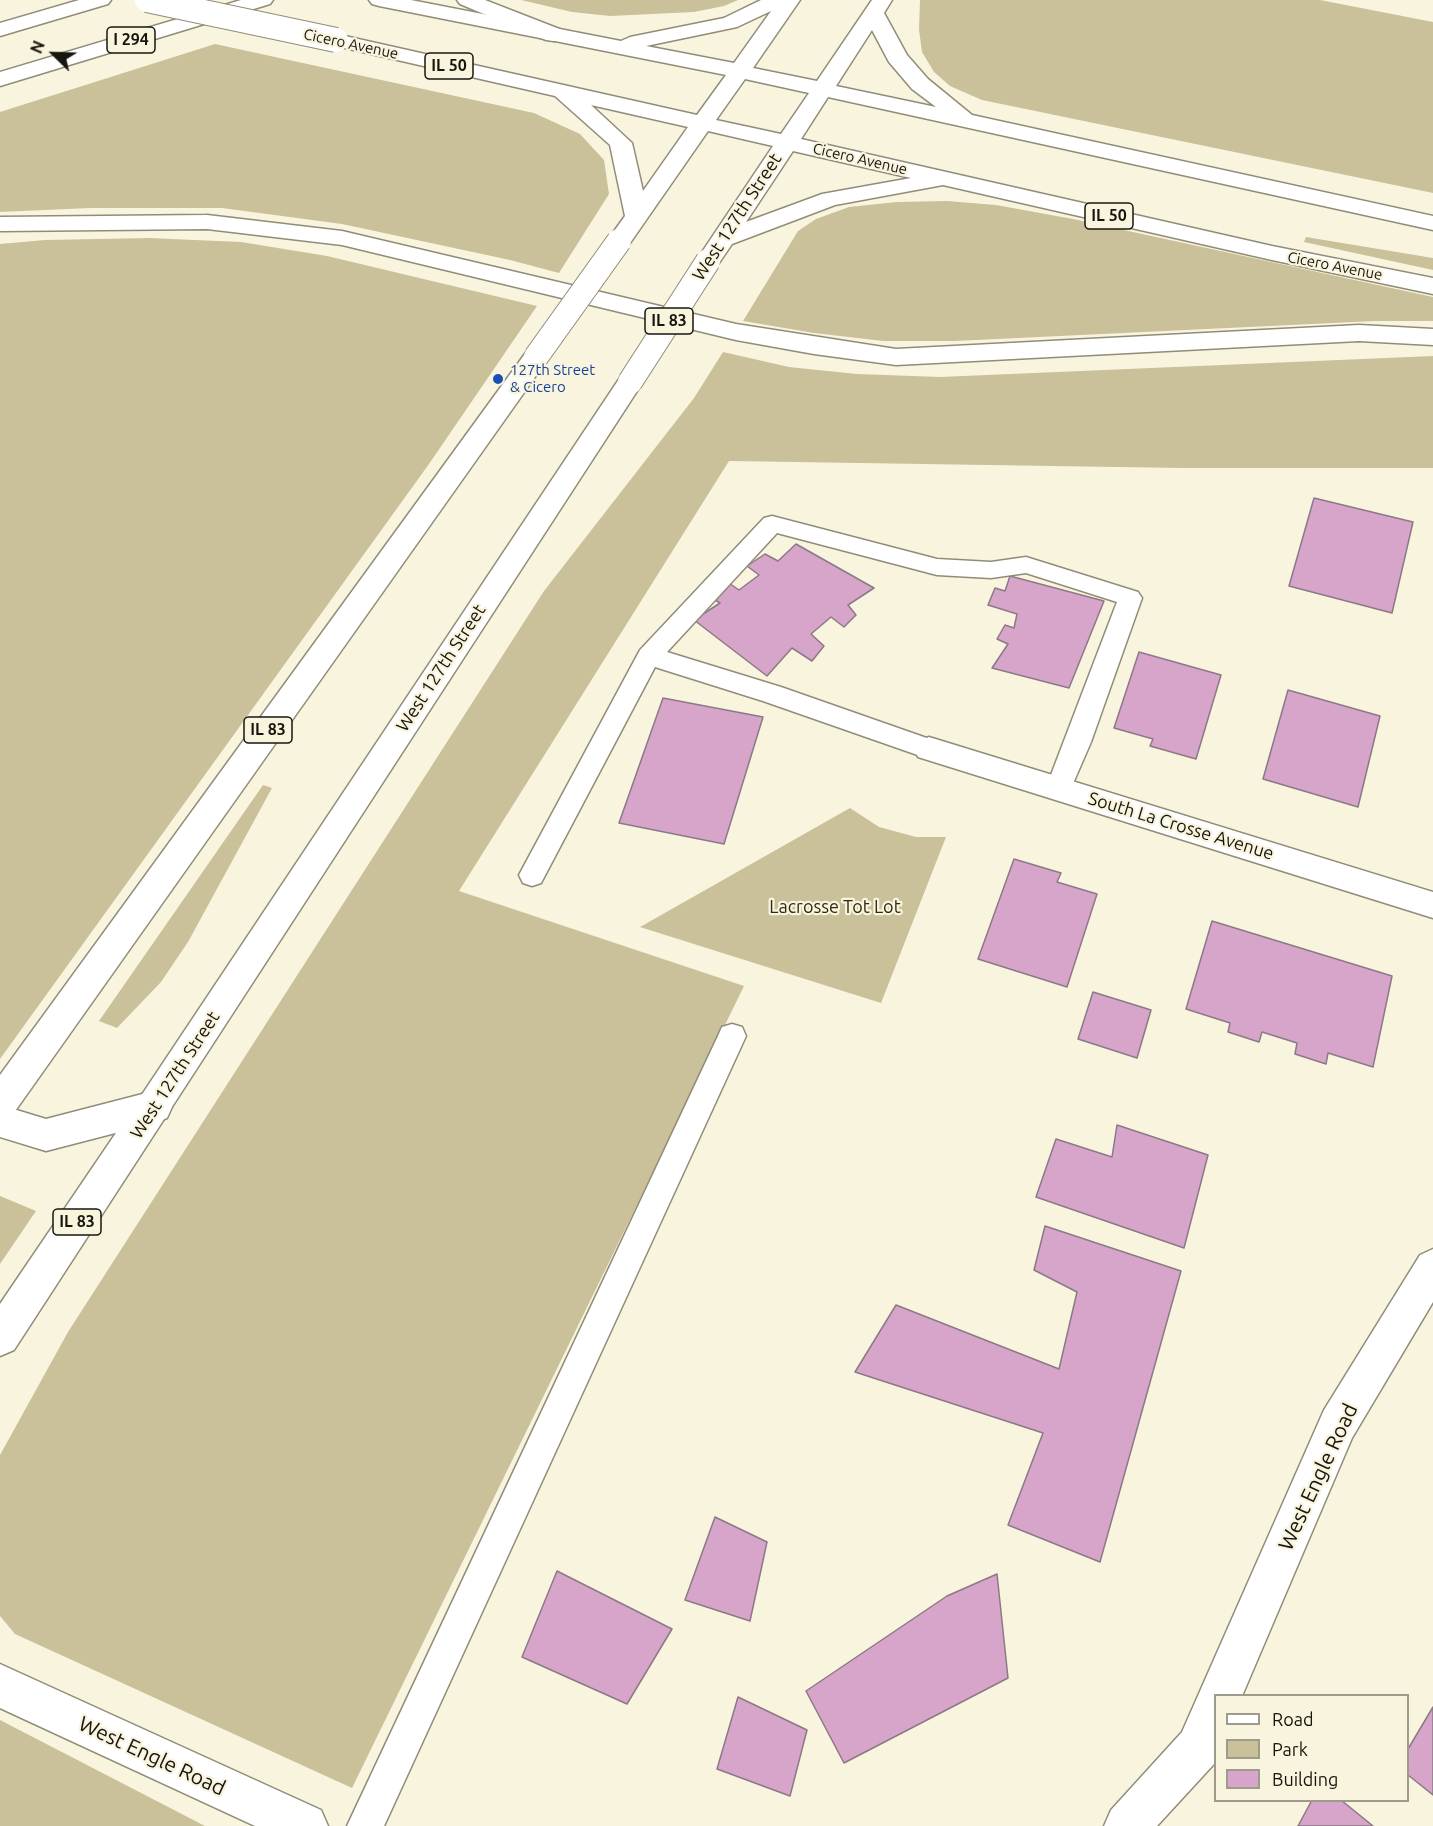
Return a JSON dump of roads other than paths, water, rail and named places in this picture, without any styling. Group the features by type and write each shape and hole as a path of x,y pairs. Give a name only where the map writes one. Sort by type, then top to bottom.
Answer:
{"main road":[{"path":"0,30 101,0"},
{"name":"Cicero Avenue","path":"147,0 336,40 1272,253 1433,286"},
{"name":"I 294","path":"0,79 263,0"},
{"path":"379,0 739,71 1433,223"},
{"path":"467,0 554,35"},
{"path":"610,46 730,23 778,0"},
{"path":"739,71 790,0"},
{"path":"878,7 897,57 920,84 970,122"},
{"name":"West 127th Street","path":"0,1337 154,1107 786,142 823,91 878,7"},
{"name":"IL 83","path":"0,1103 739,71"},
{"path":"562,91 621,144 636,214"},
{"path":"722,239 830,199 947,179"},
{"path":"0,224 15,222 207,222 342,238 736,332 896,357 1359,333 1433,337"},
{"name":"South La Crosse Avenue","path":"929,749 1433,905"},
{"path":"0,1121 46,1135 154,1107"},
{"name":"West Engle Road","path":"1220,1694 1338,1425 1433,1267"},
{"name":"West Engle Road","path":"0,1686 305,1826"},
{"path":"1127,1826 1198,1748 1214,1709"}],"lane":[{"path":"532,875 649,656 772,524 937,567 991,570 1026,565 1130,597 1059,788"},
{"path":"649,656 772,694 929,749"},
{"path":"364,1826 732,1036"}],"place":[{"name":"127th Street & Cicero","path":"498,379"}],"park label":[{"name":"Lacrosse Tot Lot","path":"835,907"}]}
